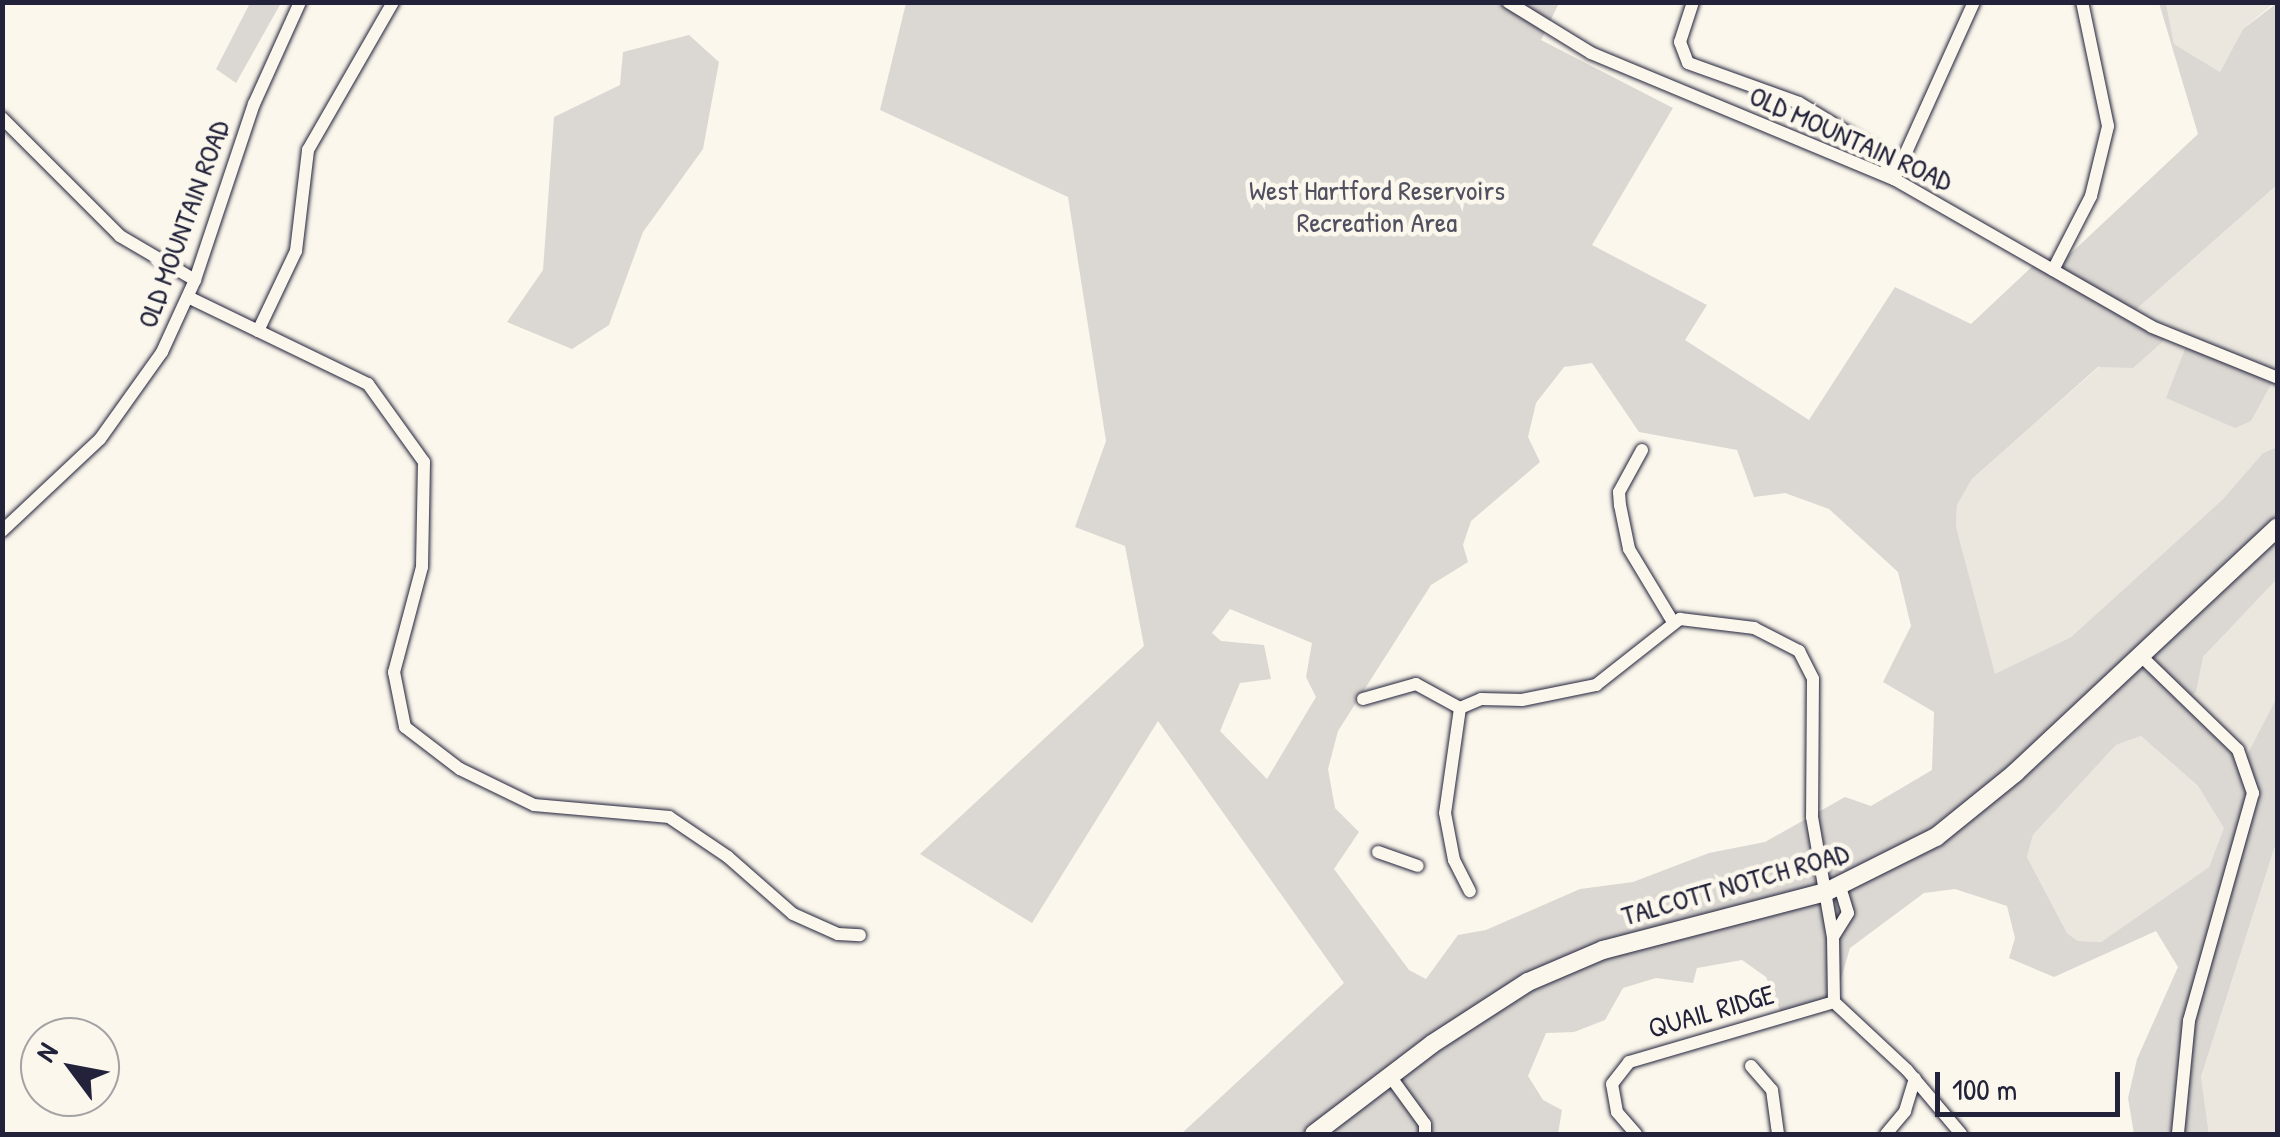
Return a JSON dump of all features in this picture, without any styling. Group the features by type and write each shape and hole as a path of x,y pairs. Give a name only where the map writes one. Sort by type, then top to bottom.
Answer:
{"street":[{"name":"OLD MOUNTAIN ROAD","path":"2,532 125,408 188,297 254,104 300,2"},
{"path":"258,331 296,250 308,150 394,2"},
{"name":"OLD MOUNTAIN ROAD","path":"1508,2 1591,53 1894,179 2188,344 2278,378"},
{"path":"1693,2 1680,42 1688,63 1799,103 1880,152 1894,179"},
{"path":"1894,179 1974,2"},
{"path":"2053,270 2090,196 2108,126 2082,2"},
{"path":"2,118 120,236 195,280"},
{"path":"188,297 368,384 424,462 422,567 394,672 405,727 460,769 534,805 669,817 728,857 793,914 838,934 860,935"},
{"path":"1642,450 1618,492 1620,505 1629,550 1673,622"},
{"name":"TALCOTT NOTCH ROAD","path":"1314,1134 1482,1008 1565,965 1833,889 1904,856 1973,809 2278,528"},
{"path":"1460,708 1481,699 1522,700 1596,685 1673,622 1754,628 1799,651 1813,679 1812,818 1833,889 1848,912 1833,937 1834,1002 1915,1079 1961,1134"},
{"path":"2140,654 2238,750 2253,794 2189,1022 2178,1134"},
{"path":"1364,699 1416,684 1460,708"},
{"path":"1460,708 1444,813 1454,860 1470,891"},
{"path":"1378,852 1418,866"},
{"name":"QUAIL RIDGE","path":"1636,1134 1617,1112 1612,1084 1629,1062 1834,1002"},
{"path":"1752,1066 1776,1100 1778,1134"},
{"path":"1390,1076 1424,1124 1424,1134"},
{"path":"1886,1134 1905,1111 1915,1079"},
{"path":"1905,1111 1934,1100"}],"shaded area":[{"path":"2166,3 2274,3 2243,29 2220,72 2174,44"},
{"path":"2277,185 2277,447 2263,453 2222,500 2071,637 1994,675 1956,528 1957,505 1972,479 2099,367 2115,364 2130,315"},
{"path":"2277,579 2277,697 2245,760 2182,701 2203,657"},
{"path":"2141,736 2198,786 2225,828 2209,867 2101,942 2078,941 2067,933 2027,857 2033,835 2116,745"},
{"path":"2277,840 2277,1134 2209,1134 2201,1077"}],"green space":[{"path":"250,3 281,3 236,83 216,69"},
{"name":"West Hartford Reservoirs Recreation Area","path":"906,3 1559,3 1541,40 1673,108 1592,245 1707,305 1685,340 1809,420 1895,287 1971,324 2038,261 2053,270 2198,134 2159,3 2166,3 2174,44 2220,72 2243,29 2277,3 2277,185 2131,314 2170,335 2133,368 2098,367 1972,479 1957,505 1956,527 1995,674 2071,637 2222,500 2263,453 2277,447 2277,579 2203,657 2196,692 2183,701 2245,759 2277,697 2277,840 2201,1077 2209,1134 2134,1134 2128,1098 2137,1059 2178,967 2156,931 2054,977 2009,958 2015,938 2007,906 1955,889 1924,893 1850,948 1834,1002 1783,1017 1766,977 1742,960 1697,968 1693,983 1656,978 1623,988 1605,1020 1574,1032 1546,1033 1528,1076 1543,1100 1562,1110 1558,1134 1181,1134 1344,983 1158,721 1032,923 920,854 1144,646 1125,546 1075,527 1106,441 1068,197 880,110","holes":["1592,363 1639,432 1737,450 1754,497 1785,493 1829,509 1898,572 1911,626 1883,682 1934,712 1932,770 1871,806 1845,797 1765,842 1709,853 1633,882 1580,889 1486,930 1458,935 1426,979 1409,970 1334,869 1359,832 1335,808 1328,769 1338,731 1431,585 1468,562 1463,545 1471,521 1540,462 1528,437 1536,403 1564,367","1230,609 1312,643 1306,677 1316,697 1267,779 1220,731 1240,683 1271,679 1264,645 1221,641 1212,633","2141,736 2198,786 2224,828 2209,867 2101,942 2078,941 2067,933 2027,857 2033,835 2116,745"]},
{"path":"689,35 719,62 703,149 643,232 609,325 572,349 507,322 543,270 554,117 620,85 623,52"},
{"path":"2187,344 2275,377 2251,421 2235,428 2166,398"}]}
